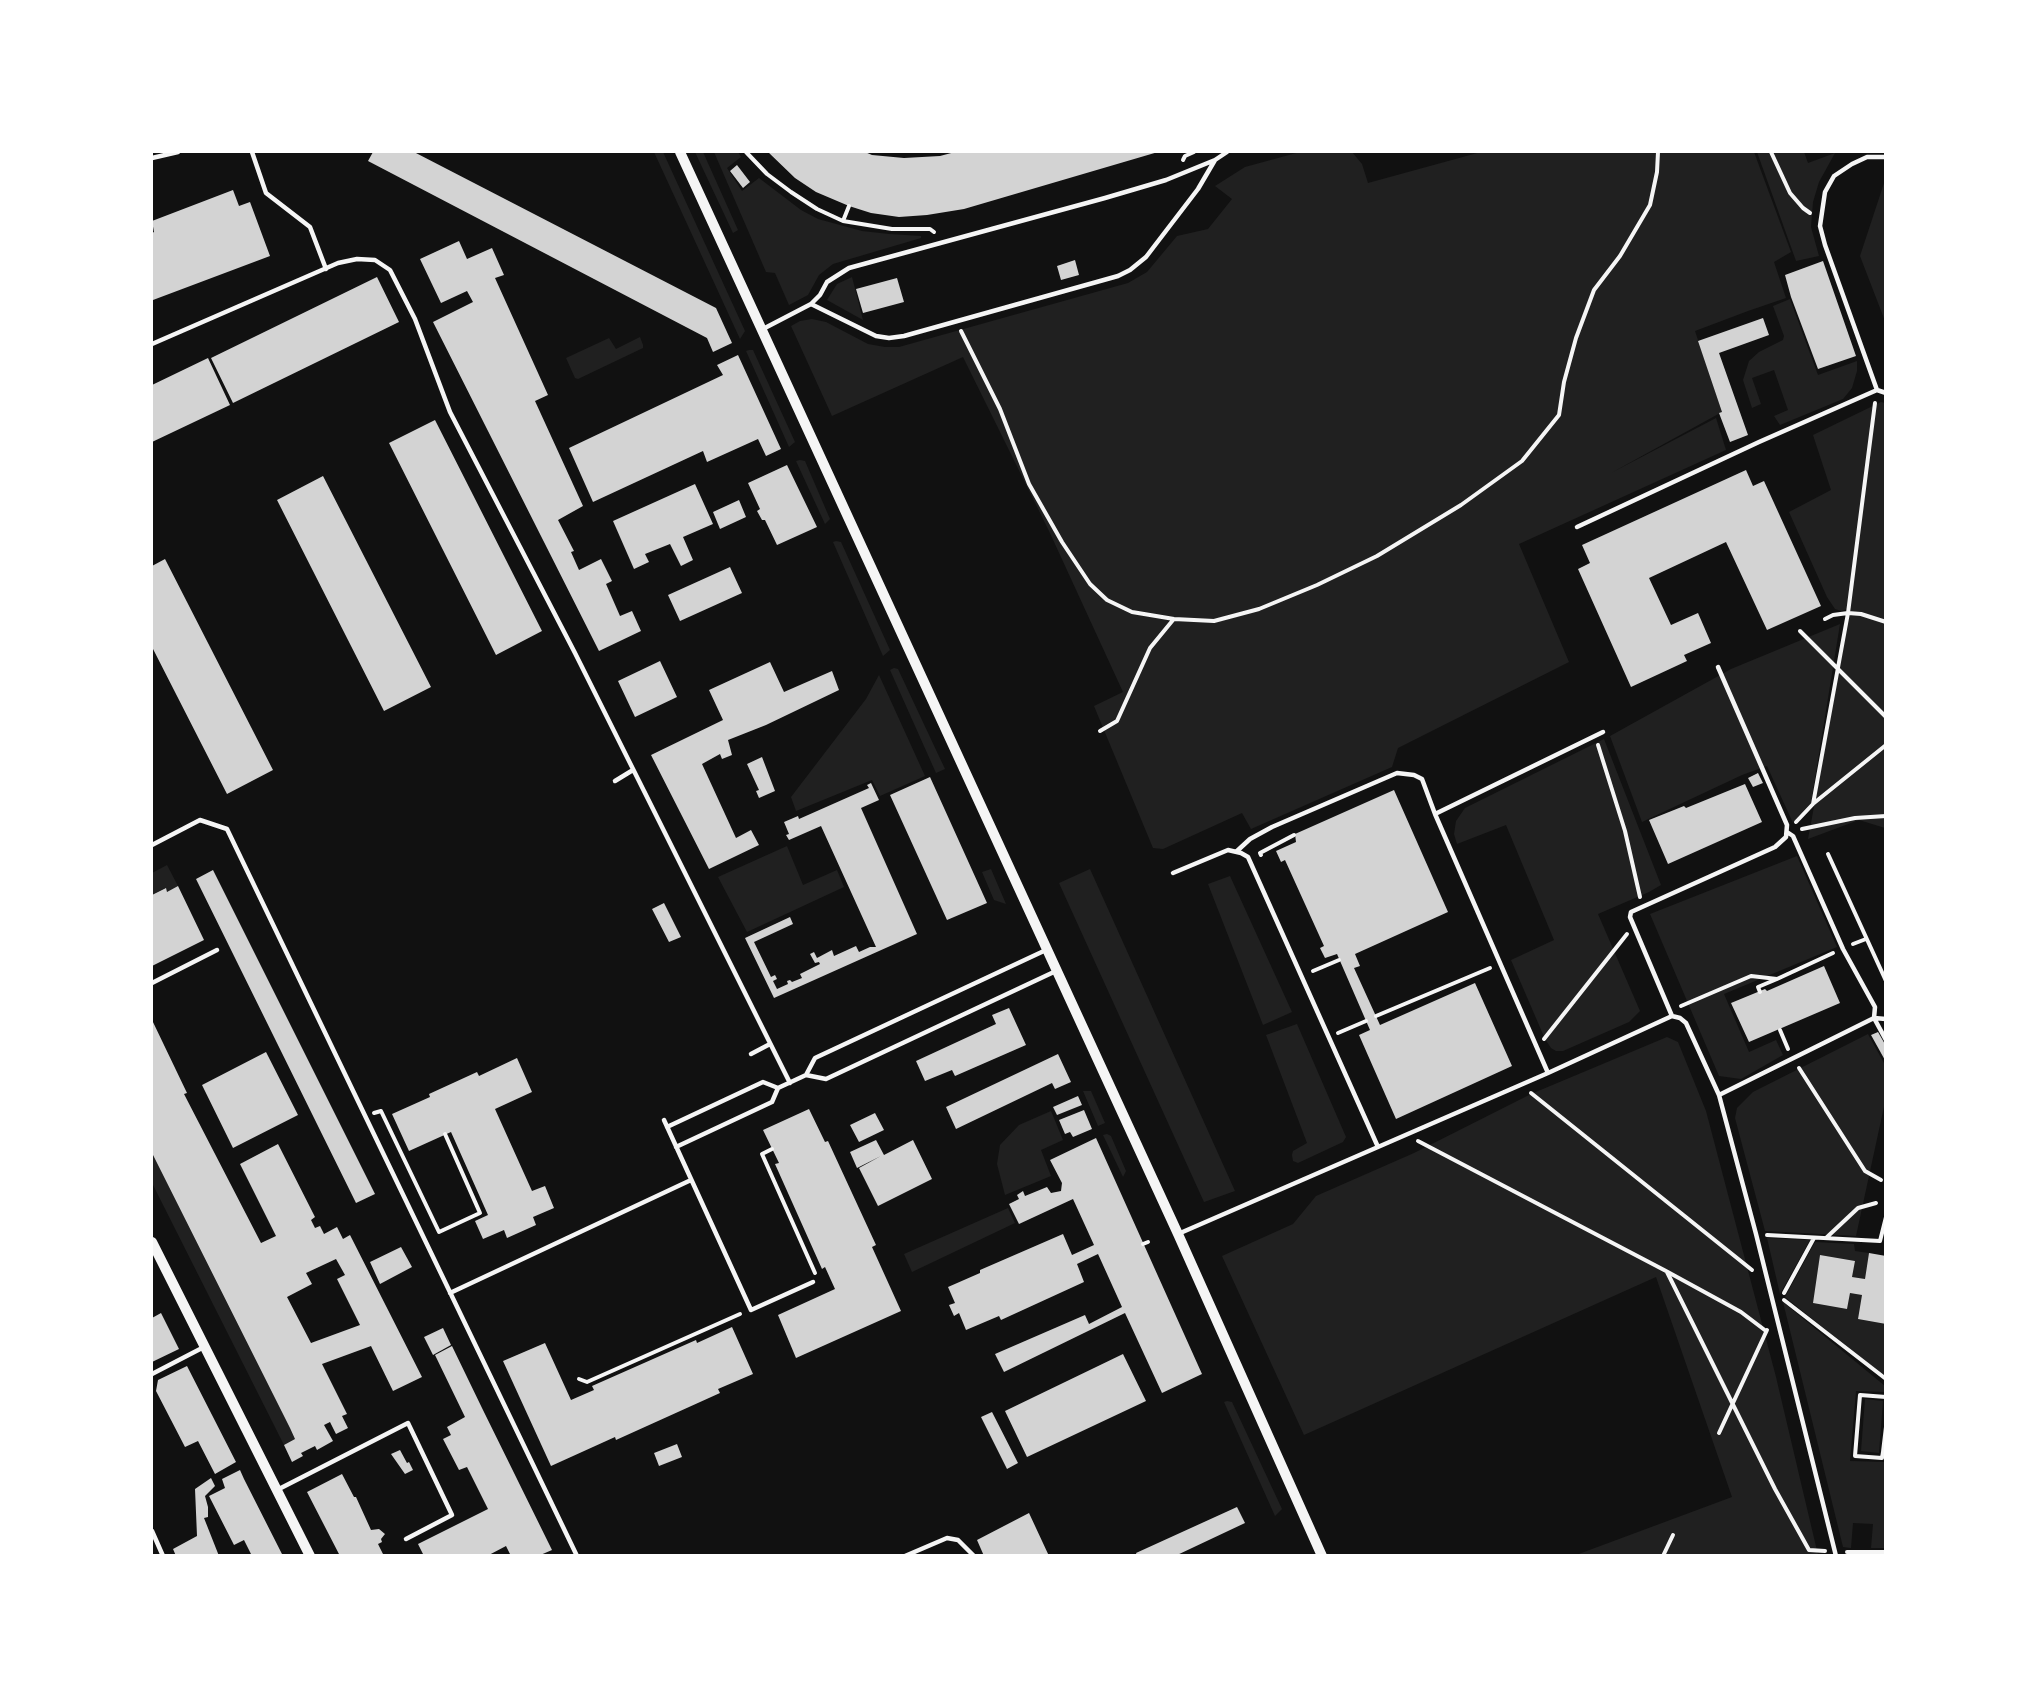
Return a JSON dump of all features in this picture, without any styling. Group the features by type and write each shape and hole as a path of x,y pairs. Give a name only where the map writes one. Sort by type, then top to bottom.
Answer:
{"street":[{"path":"680,152 1178,1234 1322,1556"},
{"path":"152,1242 310,1556"}],"lane":[{"path":"152,158 178,152"},
{"path":"252,152 266,193 310,227 326,269"},
{"path":"761,330 811,304 820,296 827,282 849,268 1166,180 1215,160 1227,152"},
{"path":"1877,390 1825,245 1821,221 1825,192 1834,176 1868,157 1886,157"},
{"path":"811,304 876,336 889,338 958,322 1118,276 1130,270 1152,248 1198,189 1215,160"},
{"path":"152,345 338,263 357,259 375,260 390,270 416,319 450,412 567,637 789,1083"},
{"path":"1577,527 1877,390 1886,393"},
{"path":"1672,1016 1633,927 1630,914 1774,847 1786,837 1787,832 1787,825 1718,666"},
{"path":"1435,814 1603,732"},
{"path":"615,781 633,770"},
{"path":"1237,851 1250,839 1272,827 1397,772 1422,779 1435,814 1502,963 1548,1073"},
{"path":"152,844 200,820 227,829 577,1556"},
{"path":"1787,832 1793,836 1843,949 1875,1007 1874,1018 1886,1040"},
{"path":"1173,873 1223,852 1237,851 1245,854 1251,861 1378,1147"},
{"path":"152,983 218,950"},
{"path":"806,1075 815,1058 1046,950"},
{"path":"676,1147 772,1102 778,1088 806,1075 826,1079 1056,971"},
{"path":"1178,1234 1548,1073 1672,1016 1680,1018 1686,1023 1719,1095 1756,1234 1835,1554"},
{"path":"1719,1095 1874,1018 1886,1019"},
{"path":"751,1054 770,1044"},
{"path":"667,1127 763,1082 778,1088"},
{"path":"664,1120 751,1310 813,1282"},
{"path":"450,1293 691,1180"},
{"path":"152,1374 204,1347"},
{"path":"277,1490 408,1423 452,1515 406,1539"},
{"path":"152,1532 163,1556"},
{"path":"905,1556 947,1538 958,1540 974,1556"}],"path":[{"path":"746,152 767,174 791,192 817,209 843,221 892,229 930,229 947,241"},
{"path":"958,322 965,343 999,409 1029,484 1062,542 1090,584 1107,600 1132,612 1174,619 1214,621 1259,609 1317,585 1377,556 1461,505 1522,461 1559,415 1564,382 1576,338 1594,290 1620,256 1650,205 1657,172 1658,152"},
{"path":"1771,152 1790,193 1803,208 1821,221"},
{"path":"843,221 849,206"},
{"path":"1813,804 1848,613 1877,390"},
{"path":"1825,619 1833,615 1848,613 1861,614 1886,622"},
{"path":"1100,730 1117,721 1149,648 1174,619"},
{"path":"1800,631 1886,717"},
{"path":"1596,736 1625,831 1642,907"},
{"path":"1787,832 1813,804 1886,745"},
{"path":"1787,832 1856,818 1886,816"},
{"path":"1265,864 1260,853 1294,836"},
{"path":"1828,854 1886,981"},
{"path":"1538,1052 1545,1039 1633,927"},
{"path":"1760,992 1758,987 1866,939"},
{"path":"1309,961 1314,972 1339,960"},
{"path":"1376,1016 1502,963"},
{"path":"1672,1016 1682,1004 1751,975 1777,979"},
{"path":"1329,1038 1366,1021"},
{"path":"1780,1030 1792,1058 1865,1171 1881,1180"},
{"path":"1539,1086 1528,1090 1754,1272 1766,1276"},
{"path":"365,1117 381,1111 440,1232 480,1213 445,1134"},
{"path":"1414,1140 1666,1271 1741,1312 1766,1331"},
{"path":"772,1149 762,1154 815,1270 813,1282"},
{"path":"1825,1239 1858,1208 1876,1203"},
{"path":"1756,1234 1883,1242 1886,1217"},
{"path":"1775,1312 1814,1238"},
{"path":"1752,1262 1754,1272"},
{"path":"1666,1271 1774,1489 1809,1550 1835,1554 1886,1552"},
{"path":"1781,1298 1886,1379"},
{"path":"579,1379 587,1382 751,1310"},
{"path":"1719,1433 1768,1327 1771,1338"},
{"path":"1886,1397 1860,1395 1855,1456 1882,1458 1886,1427"},
{"path":"1663,1556 1674,1535"},
{"path":"1820,1540 1823,1553"}],"shaded area":[{"path":"654,152 663,152 745,331 740,339"},
{"path":"695,152 703,152 738,230 733,233"},
{"path":"714,152 738,152 741,157 727,168 742,191 759,178 801,210 818,219 862,231 921,236 921,238 833,264 819,275 808,295 789,305 775,273 766,272"},
{"path":"1300,152 1352,152 1362,164 1368,183 1481,152 1754,152 1791,252 1774,262 1786,298 1695,331 1722,412 1611,473 1716,418 1726,450 1519,544 1569,662 1398,748 1392,767 1251,829 1242,813 1163,849 1153,848 1094,706 1123,692 1049,531 963,357 832,416 791,326 800,321 812,319 826,322 868,344 899,347 1128,283 1147,272 1177,236 1208,229 1232,199 1215,186 1245,167"},
{"path":"1757,152 1804,152 1808,163 1835,153 1819,182 1813,202 1811,227 1819,256 1796,261"},
{"path":"1885,180 1886,321 1860,256"},
{"path":"852,277 863,320 827,300 837,284"},
{"path":"1790,299 1818,375 1857,361 1857,371 1852,388 1843,399 1780,425 1774,416 1788,410 1774,370 1752,378 1761,404 1752,408 1743,380 1749,361 1759,352 1783,340 1784,336 1773,306"},
{"path":"640,337 643,348 578,379 575,378 566,358 609,338 616,349"},
{"path":"753,350 795,442 789,447 746,351"},
{"path":"1881,402 1885,403 1885,828 1859,820 1808,839 1851,608 1841,611 1835,609 1827,597 1789,512 1831,490 1813,435"},
{"path":"796,461 805,461 830,519 825,524"},
{"path":"833,542 841,542 890,650 883,656"},
{"path":"1840,624 1811,803 1793,823 1767,766 1742,775 1642,822 1610,736 1731,669"},
{"path":"898,669 945,769 936,773 890,670"},
{"path":"879,675 925,776 880,796 872,780 796,811 791,797 866,699"},
{"path":"1604,739 1661,885 1598,914 1640,1011 1629,1022 1563,1051 1556,1051 1545,1039 1511,960 1554,940 1506,825 1457,844 1454,834 1456,821 1465,808"},
{"path":"787,846 803,885 837,870 844,887 747,932 718,877"},
{"path":"1797,856 1837,947 1724,994 1749,1052 1776,1040 1783,1055 1741,1079 1719,1076 1650,914"},
{"path":"167,865 178,886 167,892 165,888 152,895 152,873"},
{"path":"991,869 1006,904 994,900 982,872"},
{"path":"1090,869 1235,1191 1204,1202 1059,883"},
{"path":"1230,876 1292,1012 1263,1025 1208,884"},
{"path":"1297,1024 1346,1137 1343,1142 1298,1163 1293,1161 1293,1151 1307,1143 1266,1035"},
{"path":"1868,1034 1885,1065 1885,1102 1856,1236 1765,1231 1735,1118 1737,1108 1753,1092"},
{"path":"1667,1037 1678,1042 1706,1111 1776,1377 1818,1555 1576,1555 1732,1497 1656,1277 1304,1435 1222,1256 1293,1224 1316,1196 1414,1153 1531,1094"},
{"path":"1083,1091 1091,1091 1105,1123 1098,1126"},
{"path":"1051,1111 1063,1140 1041,1150 1051,1176 1005,1195 997,1164 1000,1145 1019,1125"},
{"path":"1103,1135 1111,1136 1126,1171 1123,1177"},
{"path":"152,1153 295,1439 284,1445 152,1183"},
{"path":"1008,1208 1015,1223 912,1272 904,1254"},
{"path":"1767,1238 1810,1240 1780,1294"},
{"path":"1815,1242 1854,1244 1855,1251 1869,1253 1865,1279 1852,1277 1855,1261 1820,1255 1813,1303 1847,1309 1850,1293 1862,1295 1858,1319 1885,1324 1885,1377 1785,1297"},
{"path":"1783,1302 1885,1386 1885,1392 1856,1391 1850,1461 1885,1462 1885,1548 1871,1548 1873,1524 1853,1523 1851,1548 1843,1547"},
{"path":"1865,1399 1883,1401 1879,1453 1861,1451"},
{"path":"1224,1402 1232,1402 1282,1509 1275,1516"}],"building":[{"path":"373,152 414,152 716,308 732,343 713,352 707,338 368,161"},
{"path":"768,152 865,152 872,155 904,158 940,156 955,152 1158,152 964,209 899,217 871,213 816,192 795,178"},
{"path":"737,165 750,182 743,188 730,171"},
{"path":"233,190 239,206 250,202 270,256 153,300 152,233 154,232 152,221"},
{"path":"459,241 467,259 492,248 504,275 495,278 548,395 535,401 583,506 558,520 574,551 571,552 579,570 601,559 612,581 606,584 620,616 632,611 641,631 599,651 433,322 473,302 467,291 441,303 420,259"},
{"path":"1075,260 1079,275 1061,280 1057,266"},
{"path":"1823,261 1856,356 1818,369 1785,275"},
{"path":"377,277 399,322 233,403 211,358"},
{"path":"897,278 904,302 863,313 856,289"},
{"path":"1763,318 1769,335 1719,353 1748,435 1730,442 1698,341"},
{"path":"738,355 781,449 766,456 758,439 707,462 703,451 593,502 569,448 723,375 717,365"},
{"path":"208,358 230,405 152,442 152,385"},
{"path":"435,420 542,631 496,655 389,443"},
{"path":"787,465 817,527 777,545 765,520 762,520 757,511 760,509 748,483"},
{"path":"1746,470 1753,486 1764,481 1821,606 1767,630 1726,542 1649,578 1671,625 1698,613 1711,643 1684,655 1687,661 1631,687 1578,569 1590,563 1582,545"},
{"path":"323,476 431,687 384,711 277,500"},
{"path":"695,484 713,524 683,537 693,560 681,566 670,544 645,554 649,562 634,569 613,521"},
{"path":"739,500 746,517 720,529 713,512"},
{"path":"165,559 273,770 227,794 152,647 152,566"},
{"path":"730,567 742,593 680,621 668,595"},
{"path":"660,661 677,697 635,717 618,681"},
{"path":"770,662 784,692 832,671 839,690 766,725 728,740 732,755 722,759 720,754 702,764 736,838 751,830 759,845 709,869 651,755 723,720 709,690"},
{"path":"762,757 775,791 759,798 756,791 759,790 747,764"},
{"path":"1758,773 1763,783 1753,787 1748,778"},
{"path":"930,777 987,903 947,920 890,795"},
{"path":"871,783 879,800 861,808 917,934 774,998 745,938 790,917 793,924 754,942 771,977 775,975 777,979 773,981 777,989 788,984 787,981 792,982 802,978 800,974 820,964 815,963 810,954 814,952 817,958 832,950 834,956 856,946 859,952 876,947 821,826 789,840 784,822 798,816 799,819 869,788 867,785"},
{"path":"1745,784 1762,822 1668,864 1649,820"},
{"path":"1394,790 1448,912 1355,954 1360,966 1354,968 1380,1025 1475,983 1512,1066 1396,1119 1359,1035 1370,1030 1337,954 1325,958 1320,948 1324,946 1285,860 1281,862 1276,851 1296,842 1295,834"},
{"path":"213,870 375,1194 356,1203 196,879"},
{"path":"178,886 204,940 152,966 152,895 166,888 167,892"},
{"path":"664,903 681,937 669,942 652,909"},
{"path":"1824,966 1840,1003 1749,1042 1731,1003 1765,989 1767,991"},
{"path":"1009,1008 1026,1045 955,1076 952,1070 925,1081 916,1061 996,1024 992,1015"},
{"path":"152,1020 187,1093 184,1094 261,1243 276,1236 240,1164 278,1144 315,1217 311,1220 315,1228 320,1226 324,1234 337,1227 343,1239 350,1235 422,1377 393,1391 371,1346 322,1364 347,1414 342,1416 348,1428 336,1434 330,1422 324,1425 333,1441 317,1450 315,1446 301,1453 303,1456 292,1462 284,1445 295,1439 152,1153","holes":["336,1259 345,1275 337,1279 360,1325 311,1343 287,1297 312,1284 306,1273"]},
{"path":"1878,1032 1886,1046 1886,1062 1871,1035"},
{"path":"266,1052 298,1115 233,1148 202,1085"},
{"path":"1058,1054 1071,1082 1055,1089 1052,1083 956,1129 946,1107"},
{"path":"517,1058 532,1092 495,1109 532,1191 545,1186 554,1208 533,1217 536,1225 507,1238 504,1230 483,1239 475,1221 488,1215 451,1132 409,1151 392,1114 477,1072 479,1076"},
{"path":"1078,1096 1082,1105 1057,1115 1053,1107"},
{"path":"809,1109 825,1142 828,1141 876,1245 872,1247 901,1311 796,1358 778,1315 835,1289 825,1267 822,1269 775,1164 779,1163 763,1130"},
{"path":"1084,1110 1092,1129 1073,1137 1070,1132 1065,1134 1059,1120"},
{"path":"875,1113 884,1130 859,1142 850,1125"},
{"path":"1096,1138 1202,1374 1162,1393 1125,1313 1004,1372 995,1354 1085,1315 1089,1324 1122,1307 1098,1254 1077,1264 1084,1282 1001,1320 999,1316 966,1330 959,1313 954,1316 949,1305 955,1303 948,1287 980,1273 980,1270 1063,1234 1072,1255 1094,1245 1073,1199 1019,1224 1009,1204 1019,1199 1017,1195 1023,1191 1025,1196 1047,1187 1051,1193 1061,1191 1062,1183 1050,1160"},
{"path":"876,1140 884,1155 913,1140 932,1179 878,1206 859,1168 881,1156 857,1168 850,1152"},
{"path":"401,1247 412,1267 380,1284 370,1262"},
{"path":"1869,1253 1886,1256 1886,1324 1858,1319 1862,1295 1850,1293 1847,1309 1813,1303 1820,1255 1855,1261 1852,1277 1865,1279"},
{"path":"161,1313 179,1349 152,1362 152,1318"},
{"path":"732,1327 753,1374 718,1389 720,1393 616,1440 615,1437 551,1466 503,1361 545,1343 571,1400 594,1390 592,1386 696,1340 697,1343"},
{"path":"443,1328 451,1345 433,1355 424,1337"},
{"path":"452,1346 552,1550 538,1556 511,1556 506,1546 487,1556 424,1556 418,1544 488,1509 467,1467 459,1470 443,1439 451,1435 447,1427 465,1417 435,1355"},
{"path":"1123,1354 1146,1401 1027,1457 1005,1411"},
{"path":"187,1366 236,1462 215,1474 198,1441 185,1447 156,1391 158,1380"},
{"path":"992,1412 1018,1463 1007,1469 981,1417"},
{"path":"677,1444 682,1457 659,1466 654,1453"},
{"path":"400,1450 413,1470 405,1474 391,1454"},
{"path":"240,1470 283,1556 252,1556 244,1540 234,1545 209,1496 225,1488 222,1479"},
{"path":"342,1474 356,1497 371,1530 379,1529 385,1534 381,1539 382,1542 378,1544 384,1556 340,1556 307,1492"},
{"path":"211,1478 215,1486 205,1496 208,1517 204,1518 219,1556 176,1556 173,1549 197,1536 195,1489"},
{"path":"1237,1507 1245,1523 1175,1556 1137,1556 1136,1553"},
{"path":"1029,1513 1049,1556 984,1556 977,1540"}]}
